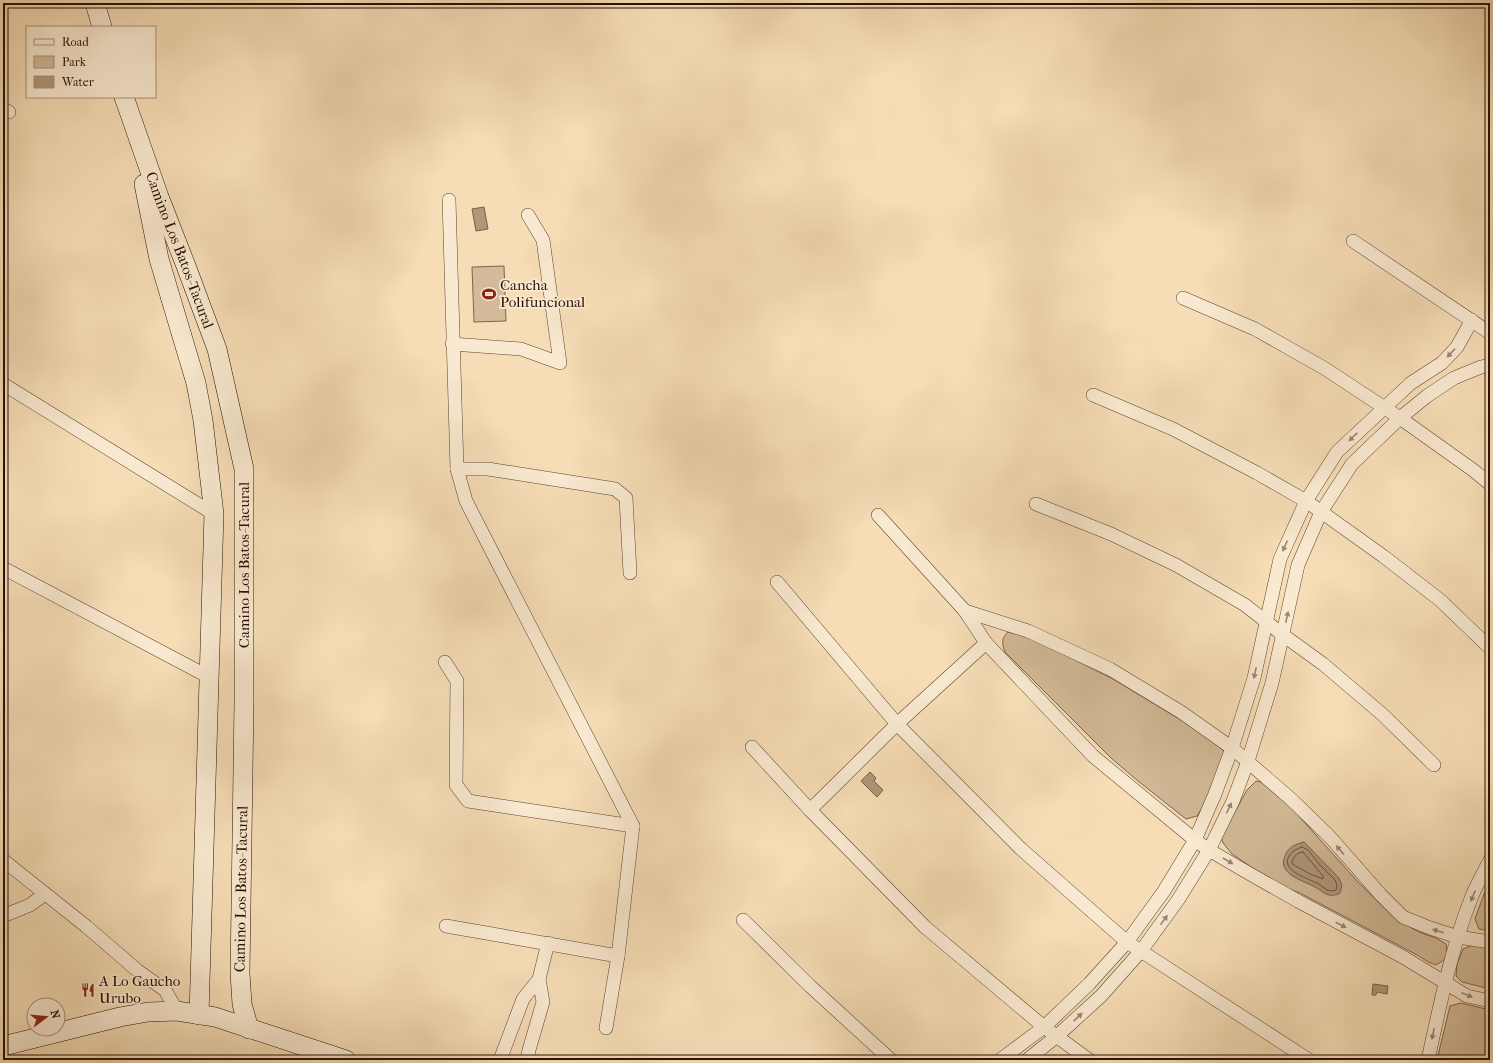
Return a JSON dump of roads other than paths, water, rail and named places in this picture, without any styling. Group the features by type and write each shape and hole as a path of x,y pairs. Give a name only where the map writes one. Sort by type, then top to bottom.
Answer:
{"street":[{"path":"95,3 102,26"},
{"name":"Camino Los Batos-Tacural","path":"124,98 159,197 217,349 244,469 244,703 240,973 242,1004 249,1029"},
{"name":"Camino Los Batos-Tacural","path":"132,118 159,259 196,383 203,420 214,514 199,1015"},
{"path":"449,200 452,344 457,469 466,502 633,826 618,956 606,1028"},
{"path":"452,344 521,349 560,363 543,240 528,215"},
{"path":"1353,241 1490,333"},
{"path":"1183,298 1255,330 1324,368 1400,418 1473,470 1490,484"},
{"path":"1000,1060 1044,1027 1089,984 1127,942 1164,891 1195,840 1215,794 1232,748 1254,678 1280,559 1306,501 1338,452 1411,383 1442,363 1457,347 1472,320"},
{"path":"1026,1060 1057,1036 1101,996 1141,951 1178,900 1209,850 1233,801 1248,761 1272,683 1298,565 1321,512 1352,464 1400,418 1427,396 1454,378 1490,365"},
{"path":"3,384 214,514"},
{"path":"1093,395 1173,429 1306,501 1383,556 1440,600 1490,648"},
{"path":"457,469 488,468 616,489 626,498 630,574"},
{"path":"1036,504 1110,534 1176,565 1246,605 1266,622 1323,664 1382,714 1434,764"},
{"path":"878,515 965,611 986,643 1093,756 1195,840 1209,850 1298,901 1403,957 1467,996 1490,1001"},
{"path":"3,568 209,677"},
{"path":"777,582 897,724 1021,849 1127,942 1309,1060"},
{"path":"965,611 1028,630 1110,669 1181,712 1232,748 1292,800 1330,837 1380,894 1403,917 1458,937 1490,942"},
{"path":"810,810 897,724 986,643"},
{"path":"445,662 457,681 456,785 468,801 633,826"},
{"path":"752,747 810,810 925,927 1044,1027 1089,1060"},
{"path":"3,860 87,927 138,972 165,990 177,1011"},
{"path":"1428,1060 1444,982 1472,896 1490,860"},
{"path":"3,916 30,905 45,894"},
{"path":"743,920 810,986 891,1060"},
{"path":"446,926 618,956"},
{"path":"527,1060 543,1002 539,979 548,943"},
{"path":"500,1060 523,999 539,979"},
{"path":"3,1046 120,1017 148,1012 177,1011 215,1018 346,1060"}],"water":[{"path":"484,207 488,229 476,231 472,209"},
{"path":"870,772 876,778 874,781 883,790 877,797 861,781"},
{"path":"1304,842 1339,878 1342,885 1340,893 1337,895 1326,894 1292,876 1284,867 1283,862 1288,850 1293,846"},
{"path":"1373,984 1388,986 1387,994 1377,992 1376,995 1372,995"}],"place":[{"name":"Cancha Polifuncional","path":"489,294"},
{"name":"A Lo Gaucho Urubo","path":"88,990"}]}
